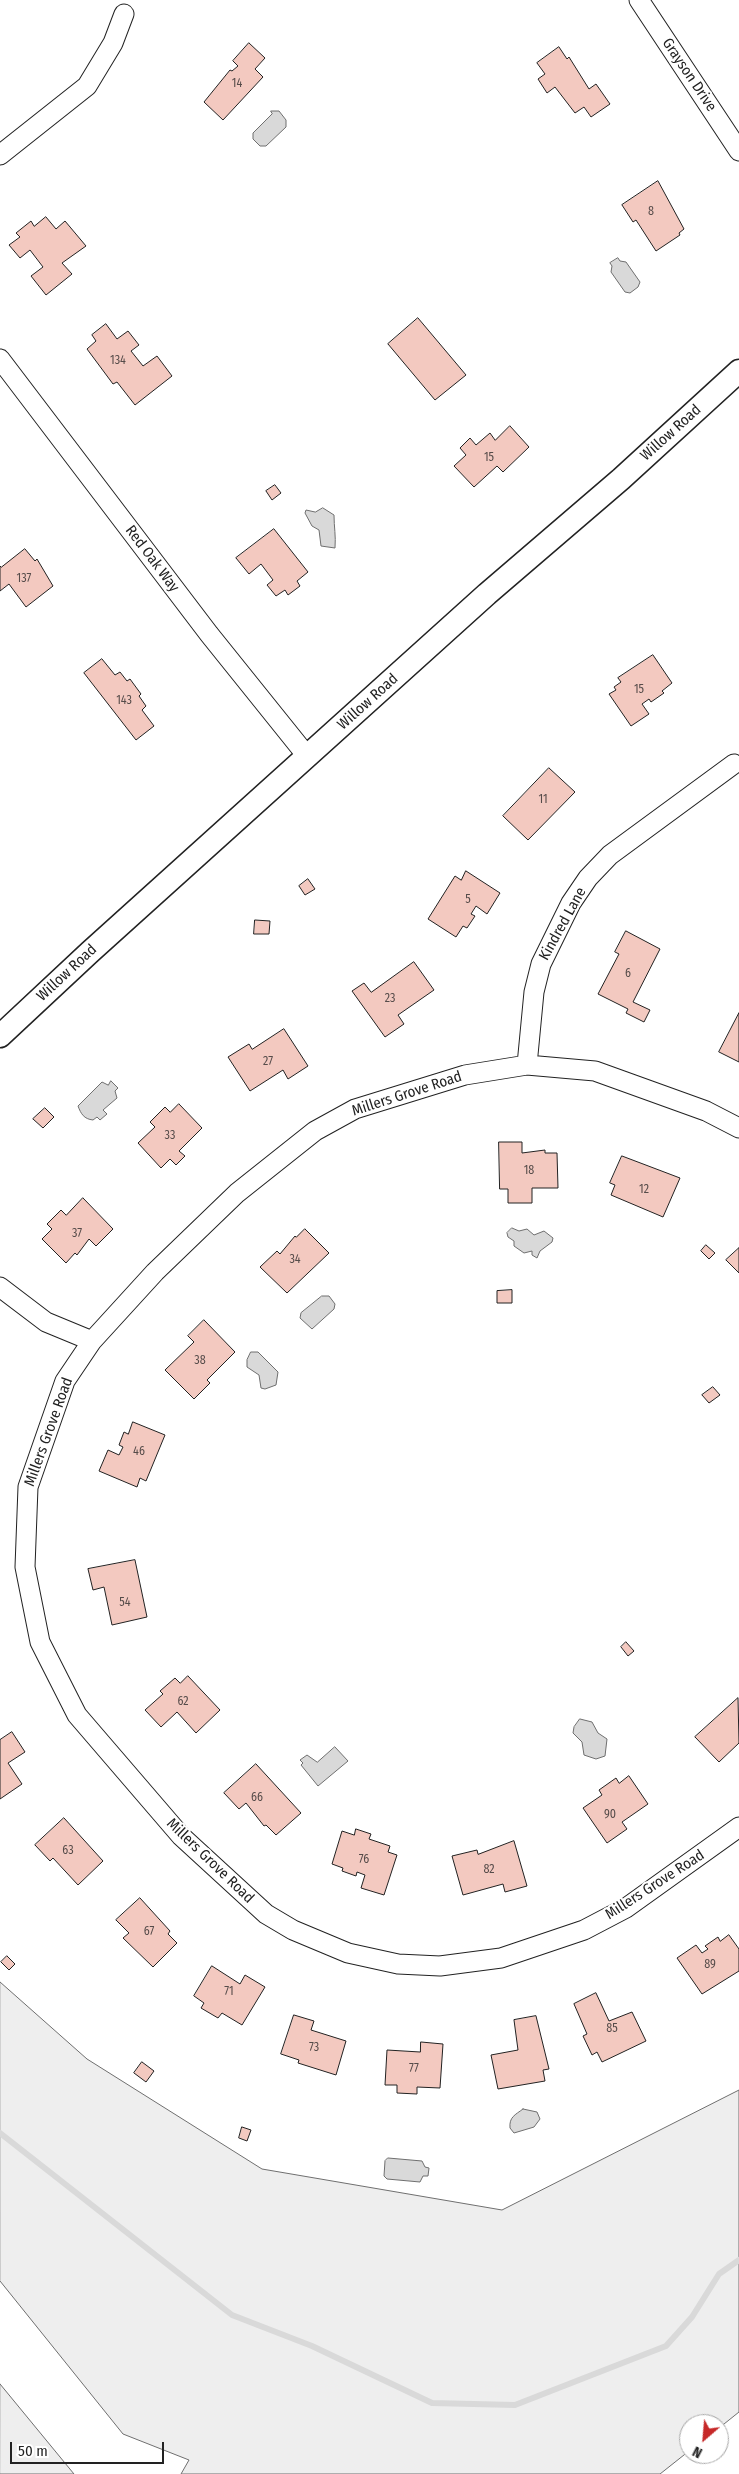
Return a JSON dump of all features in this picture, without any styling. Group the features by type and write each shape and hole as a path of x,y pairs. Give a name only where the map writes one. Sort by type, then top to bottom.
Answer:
{"street":[{"name":"Grayson Drive","path":"639,0 739,150"},
{"path":"0,155 87,86 113,44 124,14"},
{"name":"Red Oak Way","path":"0,359 209,634 307,756"},
{"name":"Willow Road","path":"0,1036 307,756 739,371"},
{"name":"Kindred Lane","path":"527,1065 534,992 540,964 570,903 588,878 610,855 734,764"},
{"name":"Millers Grove Road","path":"739,1128 706,1111 595,1071 527,1065 465,1074 355,1109 315,1131 237,1193 155,1272 92,1341 65,1381 28,1487 25,1567 40,1642 77,1715 181,1836 266,1914 293,1930 348,1953 398,1964 440,1966 500,1958 584,1930 626,1908 739,1827"},
{"path":"0,1287 46,1322 92,1341"}],"shaded area":[{"path":"271,111 279,111 286,120 286,127 266,146 260,146 253,139 253,133 272,114"},
{"path":"618,258 620,261 626,262 640,282 638,287 630,293 625,292 611,272 612,266 610,263"},
{"path":"323,508 334,515 335,548 321,546 319,530 312,526 305,513 306,510 315,512"},
{"path":"111,1081 118,1088 115,1091 117,1098 103,1110 107,1114 100,1120 97,1117 93,1120 85,1117 78,1106 102,1082 108,1085"},
{"path":"512,1228 519,1231 527,1229 534,1235 544,1231 553,1238 552,1242 540,1251 537,1258 532,1255 532,1251 524,1253 514,1246 514,1241 508,1237 507,1233"},
{"path":"322,1296 329,1296 335,1304 334,1309 312,1329 300,1318 301,1313"},
{"path":"251,1352 258,1352 278,1372 276,1385 265,1389 261,1388 259,1375 247,1367 247,1360"},
{"path":"580,1719 592,1722 598,1733 607,1739 605,1756 596,1759 584,1755 582,1742 573,1733 574,1727"},
{"path":"335,1747 348,1761 318,1786 301,1765 303,1763 300,1760 307,1755 317,1762"},
{"path":"0,1982 87,2059 262,2169 502,2210 739,2090 739,2412 729,2420 729,2414 679,2414 679,2459 660,2474 181,2474 189,2460 123,2434 0,2281"},
{"path":"523,2109 537,2112 540,2119 534,2127 514,2133 510,2128 510,2121"},
{"path":"388,2158 422,2161 425,2167 429,2168 428,2176 423,2176 420,2182 387,2179 384,2176 385,2161"},
{"path":"0,2384 74,2474 0,2474"}],"building":[{"path":"249,43 265,58 255,69 263,77 223,120 204,102 230,70 232,71 238,66 233,61"},
{"path":"559,47 567,59 569,57 589,89 596,84 610,104 591,117 584,107 575,113 555,87 547,93 538,79 545,74 537,63"},
{"path":"658,181 684,229 679,233 680,235 656,251 636,220 633,222 622,205"},
{"path":"46,217 56,229 65,221 86,246 62,263 72,274 46,295 31,276 43,267 30,250 20,258 9,245 20,237 16,233 31,221 34,226"},
{"path":"418,318 466,375 435,400 388,344"},
{"path":"106,324 117,339 128,331 139,345 131,351 143,366 157,356 172,376 135,405 117,382 113,384 87,349 96,341 92,335"},
{"path":"510,426 529,447 503,472 497,466 474,487 454,466 466,455 460,448 470,438 476,445 490,433 495,440"},
{"path":"275,485 281,493 272,500 266,491"},
{"path":"274,529 308,572 297,581 300,586 288,595 285,590 276,596 267,585 273,580 261,564 249,574 236,558"},
{"path":"25,549 35,561 37,559 53,586 26,607 9,584 0,591 0,566"},
{"path":"653,655 672,683 662,691 664,693 651,702 649,699 642,704 649,714 631,726 609,694 616,690 614,687 621,682 618,678"},
{"path":"102,659 115,675 120,672 127,681 130,679 141,694 139,696 146,706 142,710 154,726 136,740 84,673"},
{"path":"549,768 575,792 528,840 503,816"},
{"path":"466,871 500,893 487,914 476,906 471,914 475,916 467,928 463,926 456,937 428,919 455,876 461,880"},
{"path":"308,879 315,889 305,895 299,886"},
{"path":"255,920 270,921 269,934 254,934"},
{"path":"626,931 660,949 633,1002 650,1010 644,1022 626,1013 628,1009 598,994 619,954 615,952"},
{"path":"414,962 434,990 398,1015 404,1024 385,1037 352,991 364,983 371,992"},
{"path":"739,1013 739,1062 719,1052"},
{"path":"284,1029 308,1066 288,1079 283,1070 250,1091 228,1057 249,1044 252,1049"},
{"path":"179,1104 202,1128 179,1151 185,1156 176,1165 170,1159 161,1168 138,1143 155,1127 150,1122 165,1107 170,1112"},
{"path":"45,1108 54,1117 43,1128 33,1119"},
{"path":"499,1142 522,1142 522,1153 545,1150 545,1153 557,1153 558,1188 532,1188 532,1203 508,1203 508,1189 500,1189"},
{"path":"622,1156 680,1178 663,1217 611,1195 615,1185 610,1183"},
{"path":"83,1198 113,1229 96,1246 89,1239 77,1255 75,1253 66,1263 42,1239 52,1229 47,1224 61,1210 66,1215"},
{"path":"305,1229 329,1253 287,1293 260,1267 277,1251 280,1254 295,1236"},
{"path":"706,1245 715,1253 709,1259 701,1251"},
{"path":"739,1248 739,1273 726,1260"},
{"path":"512,1290 512,1303 497,1303 497,1291"},
{"path":"204,1320 235,1352 207,1380 210,1383 194,1399 165,1370 194,1342 188,1336"},
{"path":"713,1387 720,1395 709,1403 702,1395"},
{"path":"133,1422 165,1435 146,1481 140,1478 137,1487 99,1471 108,1450 119,1455 123,1447 119,1445 124,1432 128,1434"},
{"path":"135,1560 147,1617 112,1625 104,1587 93,1590 88,1569"},
{"path":"626,1642 634,1651 628,1656 621,1647"},
{"path":"188,1676 220,1710 196,1733 177,1712 161,1727 145,1710 163,1694 160,1691 175,1678 180,1683"},
{"path":"738,1698 739,1743 719,1762 695,1737"},
{"path":"12,1732 25,1752 8,1763 22,1784 0,1799 0,1740"},
{"path":"256,1764 301,1813 276,1835 266,1825 264,1826 246,1803 239,1809 224,1793"},
{"path":"629,1776 648,1804 622,1822 627,1829 607,1843 583,1808 602,1795 599,1790 616,1778 619,1783"},
{"path":"64,1818 103,1861 78,1885 53,1858 50,1861 35,1845"},
{"path":"356,1829 371,1834 369,1839 390,1846 388,1852 397,1855 384,1895 361,1888 365,1875 357,1872 356,1876 342,1871 343,1868 332,1864 342,1831 354,1835"},
{"path":"514,1841 527,1886 505,1892 503,1884 463,1895 452,1856 477,1850 478,1854"},
{"path":"140,1898 170,1931 168,1934 177,1943 153,1967 123,1938 129,1933 116,1920"},
{"path":"729,1935 739,1949 739,1971 702,1994 677,1958 696,1945 702,1953 708,1949 705,1946 718,1937 720,1941"},
{"path":"7,1956 15,1964 9,1970 1,1962"},
{"path":"212,1966 240,1984 245,1975 265,1987 242,2025 222,2013 218,2018 201,2008 204,2003 194,1996"},
{"path":"596,1993 609,2021 632,2012 646,2041 602,2062 597,2052 592,2055 583,2036 587,2034 574,2004"},
{"path":"294,2015 314,2021 311,2030 346,2041 336,2075 298,2063 299,2060 281,2054"},
{"path":"536,2016 549,2069 543,2070 545,2081 498,2089 491,2055 518,2050 514,2020"},
{"path":"421,2042 443,2044 440,2088 417,2087 417,2094 397,2093 397,2085 385,2085 387,2050 420,2052"},
{"path":"142,2062 154,2071 146,2082 134,2073"},
{"path":"242,2127 251,2130 247,2141 239,2138"}],"waterway":[{"path":"0,2133 232,2315 312,2346 432,2403 515,2405 666,2346 692,2317 719,2274 739,2260"}]}
